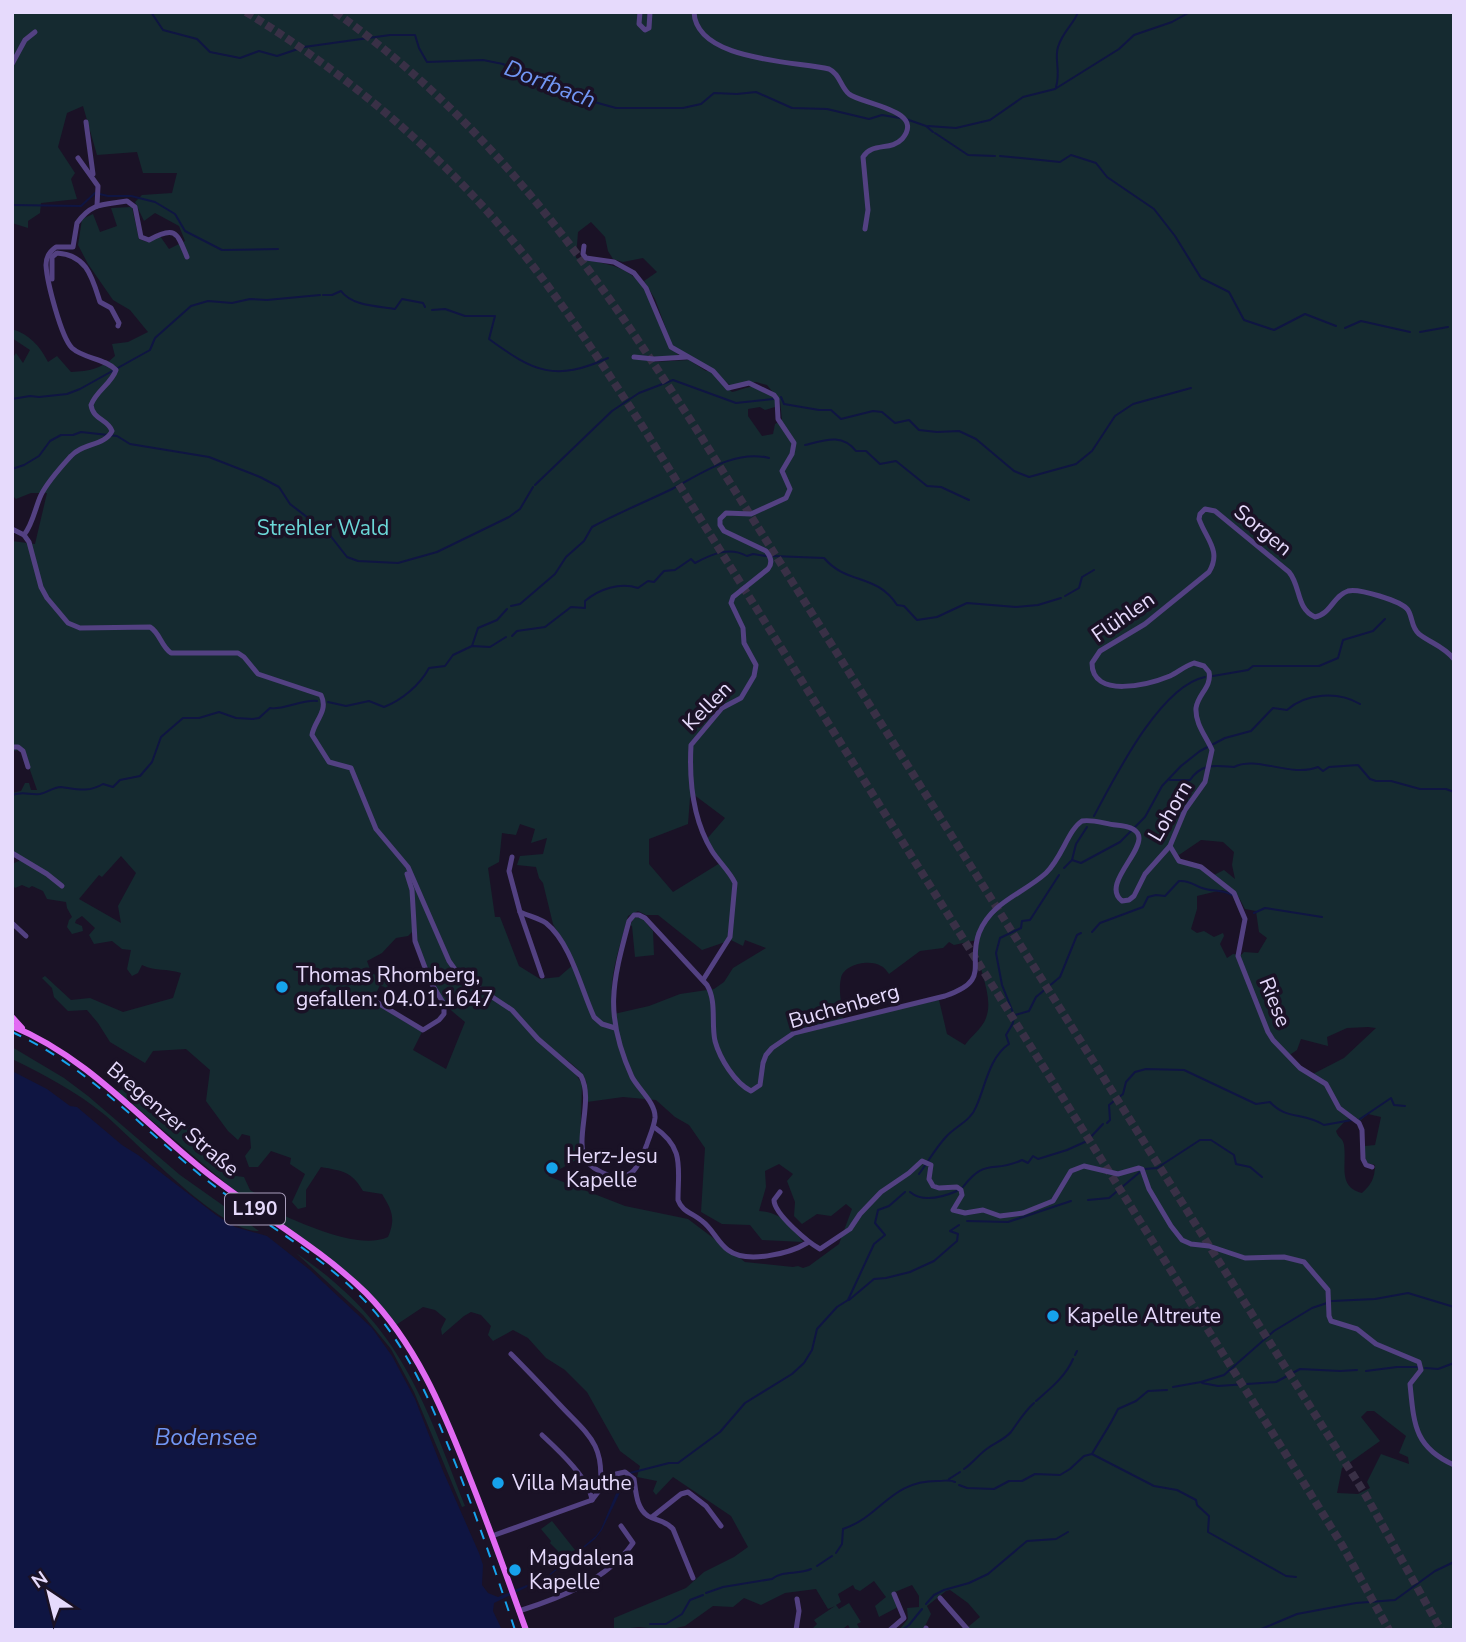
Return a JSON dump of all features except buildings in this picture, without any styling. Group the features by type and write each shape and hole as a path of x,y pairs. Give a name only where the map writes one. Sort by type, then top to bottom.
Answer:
{"main road":[{"path":"12,1017 22,1030"},
{"name":"L190","path":"12,1026 22,1030"},
{"name":"Bregenzer Straße","path":"22,1030 83,1066 198,1167 344,1273 373,1301 402,1337 435,1393 526,1630"}],"street":[{"path":"640,12 639,24 645,30 649,26 650,12"},
{"path":"694,12 697,26 713,42 759,58 829,69 837,74 851,95 892,110 904,119 905,132 899,141 869,150 863,157 868,211 865,229"},
{"path":"12,64 25,40 36,32"},
{"path":"86,122 93,177 98,193 97,206"},
{"path":"78,158 93,177"},
{"path":"24,535 42,492 70,457 84,447 107,438 112,429 95,416 91,405 116,370 72,348 61,324 51,286 46,265 49,253 56,247 73,247 77,223 97,206 131,202 136,211 141,237 149,240 172,231 178,236 187,257"},
{"path":"584,246 583,254 586,258 622,265 638,276 646,288 669,344 687,357"},
{"path":"51,286 52,257 57,253 76,256 85,264 100,302 111,308 118,326"},
{"path":"634,357 687,357"},
{"name":"Kellen","path":"687,357 713,371 728,388 749,383 774,395 778,419 791,436 794,447 782,468 782,474 790,489 786,498 751,514 726,513 720,519 724,531 762,548 771,559 768,569 732,600 743,628 744,643 755,665 754,676 741,698 722,708 692,741 690,748 691,788 700,826 712,851 734,881 730,937 703,980"},
{"name":"Sorgen","path":"1191,587 1209,572 1214,562 1214,549 1199,519 1202,511 1212,509 1289,572 1294,578 1301,604 1308,614 1315,617 1323,615 1341,595 1351,590 1398,602 1407,608 1417,632 1442,647 1454,659"},
{"path":"12,530 24,535 32,549 43,592 71,626 149,627 156,631 164,647 171,653 238,653 258,674 319,694 324,700 323,713 312,730 312,735 329,762 351,768 376,829 408,867 439,943 454,968 468,981 512,1010 538,1039 580,1076 586,1097 583,1144 593,1167 607,1175 618,1178 629,1175 638,1167 654,1127 653,1108 632,1077 613,1016 614,978 632,916 645,918 703,980"},
{"name":"Flühlen","path":"1099,681 1092,667 1098,653 1145,624 1191,587"},
{"name":"Lohorn","path":"977,940 994,909 1047,873 1079,822 1088,820 1133,828 1138,837 1136,848 1116,885 1116,895 1122,901 1135,896 1145,874 1170,846 1185,810 1203,785 1209,766 1210,746 1199,726 1196,713 1210,678 1204,666 1194,663 1167,677 1123,686 1108,686 1099,681"},
{"path":"12,747 23,751 28,767"},
{"name":"Riese","path":"1170,846 1179,861 1201,867 1234,893 1245,919 1238,956 1268,1032 1300,1068 1326,1084 1335,1103 1359,1123 1363,1130 1363,1159 1366,1166 1372,1167"},
{"path":"12,853 62,886"},
{"path":"512,857 509,871 542,976"},
{"path":"373,1000 423,1030 444,1014 444,1004 430,981 415,941 408,867"},
{"path":"520,912 542,921 551,929 571,959 594,1017 602,1024 615,1028"},
{"path":"12,923 26,936"},
{"name":"Buchenberg","path":"703,980 711,993 716,1045 739,1083 752,1091 760,1084 763,1063 769,1052 794,1033 945,996 963,989 976,973 977,940"},
{"path":"654,1127 677,1150 678,1200 685,1211 705,1223 725,1248 736,1254 775,1256 807,1243"},
{"path":"780,1192 774,1200 776,1210 796,1228 807,1243 822,1249 850,1229 881,1192 919,1163 928,1162 929,1179 933,1186 957,1187 961,1190 962,1195 953,1210 965,1213 983,1210 1000,1216 1023,1213 1053,1201 1071,1171 1084,1166 1118,1174 1139,1168 1145,1173 1149,1189 1179,1238 1191,1244 1209,1246 1245,1258 1284,1257 1304,1262 1326,1286 1328,1316 1331,1321 1357,1329 1376,1344 1412,1358 1421,1365 1421,1370 1410,1384 1421,1439 1428,1451 1454,1465"},
{"path":"511,1354 589,1434 601,1463 600,1488"},
{"path":"542,1435 574,1468 589,1489 592,1500"},
{"path":"492,1536 592,1500 600,1488 616,1474 628,1473 634,1479 637,1498 647,1515 668,1523 673,1528 693,1578"},
{"path":"652,1517 681,1494 688,1492 706,1506 721,1526"},
{"path":"519,1611 571,1591 604,1572 633,1543 621,1526"},
{"path":"890,1630 904,1618 894,1594"},
{"path":"940,1598 968,1630"},
{"path":"796,1630 799,1611 797,1599"}],"green space":[{"name":"Strehler Wald","path":"12,12 1454,12 1454,1630 971,1630 968,1627 980,1617 968,1603 950,1590 927,1606 931,1614 923,1630 899,1630 908,1619 907,1608 919,1607 919,1596 912,1585 895,1592 898,1607 879,1617 875,1606 886,1597 874,1581 860,1591 853,1585 838,1594 841,1602 836,1605 839,1609 849,1603 861,1622 857,1624 860,1630 851,1630 848,1625 841,1630 811,1630 817,1624 814,1620 835,1606 828,1609 816,1589 785,1593 761,1605 744,1598 733,1607 713,1606 685,1626 667,1630 639,1627 614,1630 614,1618 686,1588 704,1572 748,1547 731,1516 673,1477 656,1495 653,1491 657,1481 637,1477 640,1466 620,1451 587,1392 565,1370 546,1358 528,1338 513,1330 493,1341 488,1335 491,1326 481,1315 471,1312 442,1335 441,1329 446,1319 435,1310 423,1307 396,1325 357,1281 229,1186 117,1091 136,1085 211,1142 236,1176 244,1177 250,1190 271,1202 269,1209 312,1227 345,1238 376,1240 388,1237 392,1215 382,1194 363,1191 355,1179 346,1173 321,1167 306,1190 306,1207 298,1209 292,1202 305,1174 290,1164 291,1158 271,1151 258,1167 249,1167 245,1156 251,1148 250,1136 242,1134 238,1140 206,1101 210,1070 186,1049 153,1051 145,1063 110,1042 87,1010 68,1011 54,997 52,988 42,978 45,976 71,1000 90,998 123,1012 173,998 181,973 142,965 138,973 132,976 127,969 131,950 122,949 112,941 94,944 89,935 95,928 82,916 75,923 82,926 83,931 72,934 67,927 72,917 66,902 47,899 43,891 32,886 29,888 22,885 15,888 12,884 12,864 21,860 14,852 12,793 21,791 25,783 29,783 31,790 37,790 23,750 12,751 12,541 35,544 47,493 31,493 16,499 12,495 12,359 16,353 23,363 30,350 12,338 12,329 33,341 48,362 57,356 71,372 100,367 115,356 112,344 128,342 148,332 130,310 113,300 88,264 78,245 82,219 93,214 100,232 117,226 111,208 132,207 139,239 147,242 160,236 169,249 185,241 179,226 155,213 144,221 135,202 142,195 172,193 177,173 143,173 137,152 97,155 83,106 67,113 58,147 75,173 71,179 77,199 41,203 40,213 28,221 28,228 12,223","holes":["591,222 605,237 613,259 623,262 643,258 657,272 644,281 655,299 672,345 710,368 732,387 756,382 767,385 780,401 782,420 775,424 773,434 762,436 748,416 748,409 760,407 765,410 775,407 775,399 765,388 756,386 732,392 710,371 689,360 653,362 656,358 680,356 668,342 647,293 631,274 621,269 576,258 578,232","693,794 725,818 706,840 720,863 673,892 649,864 649,839 688,824 690,798","520,824 535,829 531,843 547,838 543,854 520,856 517,865 536,867 543,883 553,924 575,963 559,977 540,979 519,966 500,917 495,917 488,868 499,862 502,833 516,835","1201,840 1223,842 1234,852 1232,865 1235,879 1224,870 1214,875 1177,854","121,856 136,873 118,906 121,923 79,899 99,875 102,877","1222,890 1237,894 1245,909 1256,911 1259,932 1267,938 1258,953 1244,952 1227,958 1220,944 1223,933 1214,937 1204,931 1197,933 1191,929 1197,909 1197,896","638,911 646,915 658,915 702,950 731,940 743,946 745,940 766,948 733,968 724,982 714,989 680,994 649,1006 614,1014 613,977 628,916","414,930 420,959 433,988 446,1006 465,1022 446,1069 413,1050 422,1032 372,1002 380,985 388,989 387,983 371,972 367,961 382,953 396,938 408,936","977,940 987,990 986,1018 965,1045 947,1034 939,1000 843,1019 840,983 847,969 858,964 871,963 882,967 889,974 920,951 943,948 949,942 954,945","510,1011 537,1038 578,1069 587,1083 587,1102 623,1097 656,1100 689,1125 705,1148 701,1212 722,1224 750,1225 762,1240 803,1242 785,1220 759,1211 766,1187 765,1171 779,1164 793,1174 787,1181 795,1202 794,1216 802,1224 817,1214 831,1216 846,1204 852,1209 839,1244 803,1268 745,1262 688,1219 625,1206 548,1176 576,1160 580,1152 582,1084 575,1073 538,1041","1347,1028 1376,1028 1344,1058 1311,1075 1297,1067 1288,1056 1297,1050 1301,1039 1328,1046 1327,1037","1368,1114 1381,1117 1375,1145 1365,1146 1367,1163 1375,1165 1375,1170 1372,1181 1362,1193 1349,1186 1346,1180 1344,1145 1336,1131 1346,1120 1357,1118 1360,1121","1367,1411 1374,1411 1406,1436 1399,1453 1408,1457 1409,1464 1381,1454 1367,1482 1370,1488 1358,1494 1337,1493 1342,1468 1380,1441 1361,1417"]},
{"path":"641,917 653,931 654,955 635,957 630,925 634,918"},
{"path":"12,1047 64,1078 180,1175 259,1231 242,1228 201,1202 105,1115 60,1084 12,1059"},
{"path":"296,1253 331,1279 360,1306 403,1364 435,1429 465,1506 462,1507 414,1392 391,1349 363,1315"},
{"path":"552,1521 575,1550 560,1562 558,1551 541,1529"}],"water":[{"name":"Bodensee","path":"12,1071 47,1089 70,1106 77,1107 122,1145 216,1215 235,1227 267,1236 310,1270 372,1328 392,1356 415,1399 479,1553 483,1565 482,1585 488,1593 498,1597 546,1577 596,1536 623,1477 627,1478 602,1530 595,1539 548,1577 494,1603 493,1611 502,1630 12,1630"}],"waterway":[{"name":"Dorfbach","path":"151,12 163,30 197,39 210,52 240,58 259,51 277,56 304,47 390,35 415,35 427,62 483,60 503,64 551,90 616,108 683,108 701,104 714,93 756,92 792,108 827,109 869,119 882,115 900,118"},
{"path":"1056,87 1058,47 1078,12"},
{"path":"928,126 956,128 990,120 1023,97 1055,89 1119,49 1134,35 1172,22 1190,12"},
{"name":"Dorfbach","path":"906,119 926,126 933,132"},
{"name":"Dorfbach","path":"935,133 968,155 995,156"},
{"name":"Dorfbach","path":"1000,156 1060,162 1071,155 1096,163 1107,177 1154,209 1175,236 1201,278 1229,292 1244,320 1274,330 1305,314 1336,326"},
{"path":"12,205 81,206 95,193 131,196 155,202 175,214 185,231 222,250 278,249"},
{"path":"323,295 341,291 352,300 373,306 395,309 402,299 423,303 425,307"},
{"path":"12,399 67,394 80,389 150,350 155,338 191,306 208,301 232,303 250,299 320,295"},
{"path":"432,310 445,309 465,316 495,316 489,339 519,359 546,370 573,370 608,358"},
{"name":"Dorfbach","path":"1345,328 1361,321 1410,332"},
{"name":"Dorfbach","path":"1420,332 1448,327"},
{"path":"535,485 612,411 639,393 673,380 736,403 773,399"},
{"path":"781,397 784,404 831,410 841,419 873,411 882,412 895,423 909,420 919,430 959,431 976,439 1014,471 1029,477 1076,464 1092,451 1115,416 1133,404 1191,388"},
{"path":"12,469 39,456 50,441 61,435 81,432 117,436 130,444 209,457 279,487 290,504 329,534 347,557 358,561 398,563 437,552 509,517 520,509 533,487"},
{"path":"805,445 833,439 845,442 856,451 866,451 880,464 896,461 927,486 941,487 969,500"},
{"path":"511,606 520,604 555,574 566,557 584,541 592,527 719,464 744,457 769,458"},
{"path":"512,636 517,631 545,627 571,607 585,608 585,601 603,590 617,586 638,588 648,581 654,582 664,571 675,570 691,559 695,563 727,551 747,556 766,556"},
{"path":"773,556 824,558 842,572 880,588 917,620 937,617 967,603 1016,607 1038,605 1061,598"},
{"path":"1065,596 1079,588 1082,577 1094,570"},
{"path":"472,646 478,628 497,620 507,609"},
{"path":"1213,676 1248,670 1253,666 1319,666 1338,658 1343,640 1373,631 1385,619"},
{"path":"328,702 346,706 369,701 384,707 410,691 429,668 445,666 453,655 472,646 490,647 506,637"},
{"path":"1094,816 1140,735 1172,697 1188,684 1205,677"},
{"path":"1064,868 1072,860 1081,863 1120,842 1145,817 1162,786 1181,766 1200,751 1225,738 1251,731 1273,708 1287,710 1303,700 1322,696 1342,697 1360,704"},
{"path":"12,795 40,794 61,787 87,789 103,784 113,787 120,780 140,776 152,762 161,737 183,718 199,718 219,712 236,718 253,719 259,718 270,708 317,701"},
{"path":"1170,780 1190,780 1200,770 1210,766 1234,767 1253,763 1297,770 1318,767 1323,771 1329,767 1358,765 1370,779 1376,781 1454,792"},
{"path":"1072,860 1076,844 1087,827"},
{"path":"919,1174 945,1138 974,1112 992,1065 1009,1044 1006,1035 1014,1015 1002,985 996,953 1000,938 1021,928 1022,921 1030,920 1059,875"},
{"path":"1092,932 1100,923 1143,907 1148,897 1165,896 1179,881 1232,895"},
{"path":"1254,913 1265,908 1322,917"},
{"path":"1015,1015 1029,1011 1036,997 1060,977 1077,935 1081,933"},
{"path":"1107,1123 1110,1120 1109,1105 1123,1094 1126,1082 1135,1072 1146,1069 1184,1070 1256,1104 1270,1102 1289,1114 1309,1118 1324,1125 1352,1120"},
{"path":"1360,1119 1391,1098 1394,1105 1405,1106"},
{"path":"963,1187 984,1169 1022,1160 1028,1163 1033,1156 1038,1159 1067,1150 1087,1141 1103,1124"},
{"path":"1145,1169 1157,1168 1200,1140 1211,1140 1234,1155 1236,1164 1250,1167 1262,1177"},
{"path":"1088,1200 1109,1198 1140,1172"},
{"path":"910,1192 927,1198 957,1191"},
{"path":"630,1473 678,1463 720,1432 745,1403 792,1374 804,1363 812,1350 817,1329 837,1307 848,1300 874,1244 885,1235 875,1223 878,1210 889,1206 905,1192"},
{"path":"967,1221 1008,1222 1071,1201"},
{"path":"849,1300 874,1279 910,1272 934,1261 957,1241 958,1234 950,1231 959,1225"},
{"path":"1332,1301 1375,1299 1408,1293 1454,1307"},
{"path":"1173,1387 1224,1375 1274,1331 1312,1308 1327,1303"},
{"path":"1075,1355 1077,1351"},
{"path":"1036,1401 1062,1377 1073,1359"},
{"path":"1425,1368 1438,1369 1454,1363"},
{"path":"1366,1371 1418,1367"},
{"path":"1202,1383 1218,1386 1276,1382 1300,1369 1357,1370"},
{"path":"959,1485 994,1489 1009,1481 1022,1481 1035,1474 1060,1475 1084,1456 1092,1454 1118,1409 1136,1401 1148,1391 1167,1390"},
{"path":"964,1469 985,1450 1008,1435 1034,1403"},
{"path":"1092,1454 1154,1486 1177,1490 1196,1500 1197,1505 1209,1516 1208,1532 1286,1576 1296,1577"},
{"path":"949,1479 960,1472"},
{"path":"836,1553 842,1544 843,1529 868,1516 897,1492 922,1482 955,1482"},
{"path":"926,1604 934,1595 944,1590 988,1574 1027,1541 1056,1539 1068,1532"},
{"path":"817,1566 832,1556"},
{"path":"1259,1630 1297,1614 1356,1603 1395,1600 1435,1571 1454,1562"},
{"path":"706,1593 811,1569"},
{"path":"650,1624 666,1624 682,1614 690,1600 703,1595"},
{"path":"902,1630 922,1609"}],"tunnel":[{"path":"246,12 328,67 405,129 475,198 539,274 641,424 1302,1480 1389,1630"},
{"path":"335,12 392,55 491,150 536,202 618,310 695,427 1365,1494 1441,1630"}],"railway":[{"path":"12,1032 38,1045 85,1076 213,1185 338,1276 375,1312 405,1354 438,1422 473,1510 515,1630"}],"place":[{"name":"Thomas Rhomberg, gefallen: 04.01.1647","path":"282,987"},
{"name":"Herz-Jesu Kapelle","path":"552,1168"},
{"name":"Kapelle Altreute","path":"1053,1316"},
{"name":"Villa Mauthe","path":"498,1483"},
{"name":"Magdalena Kapelle","path":"515,1570"}]}
